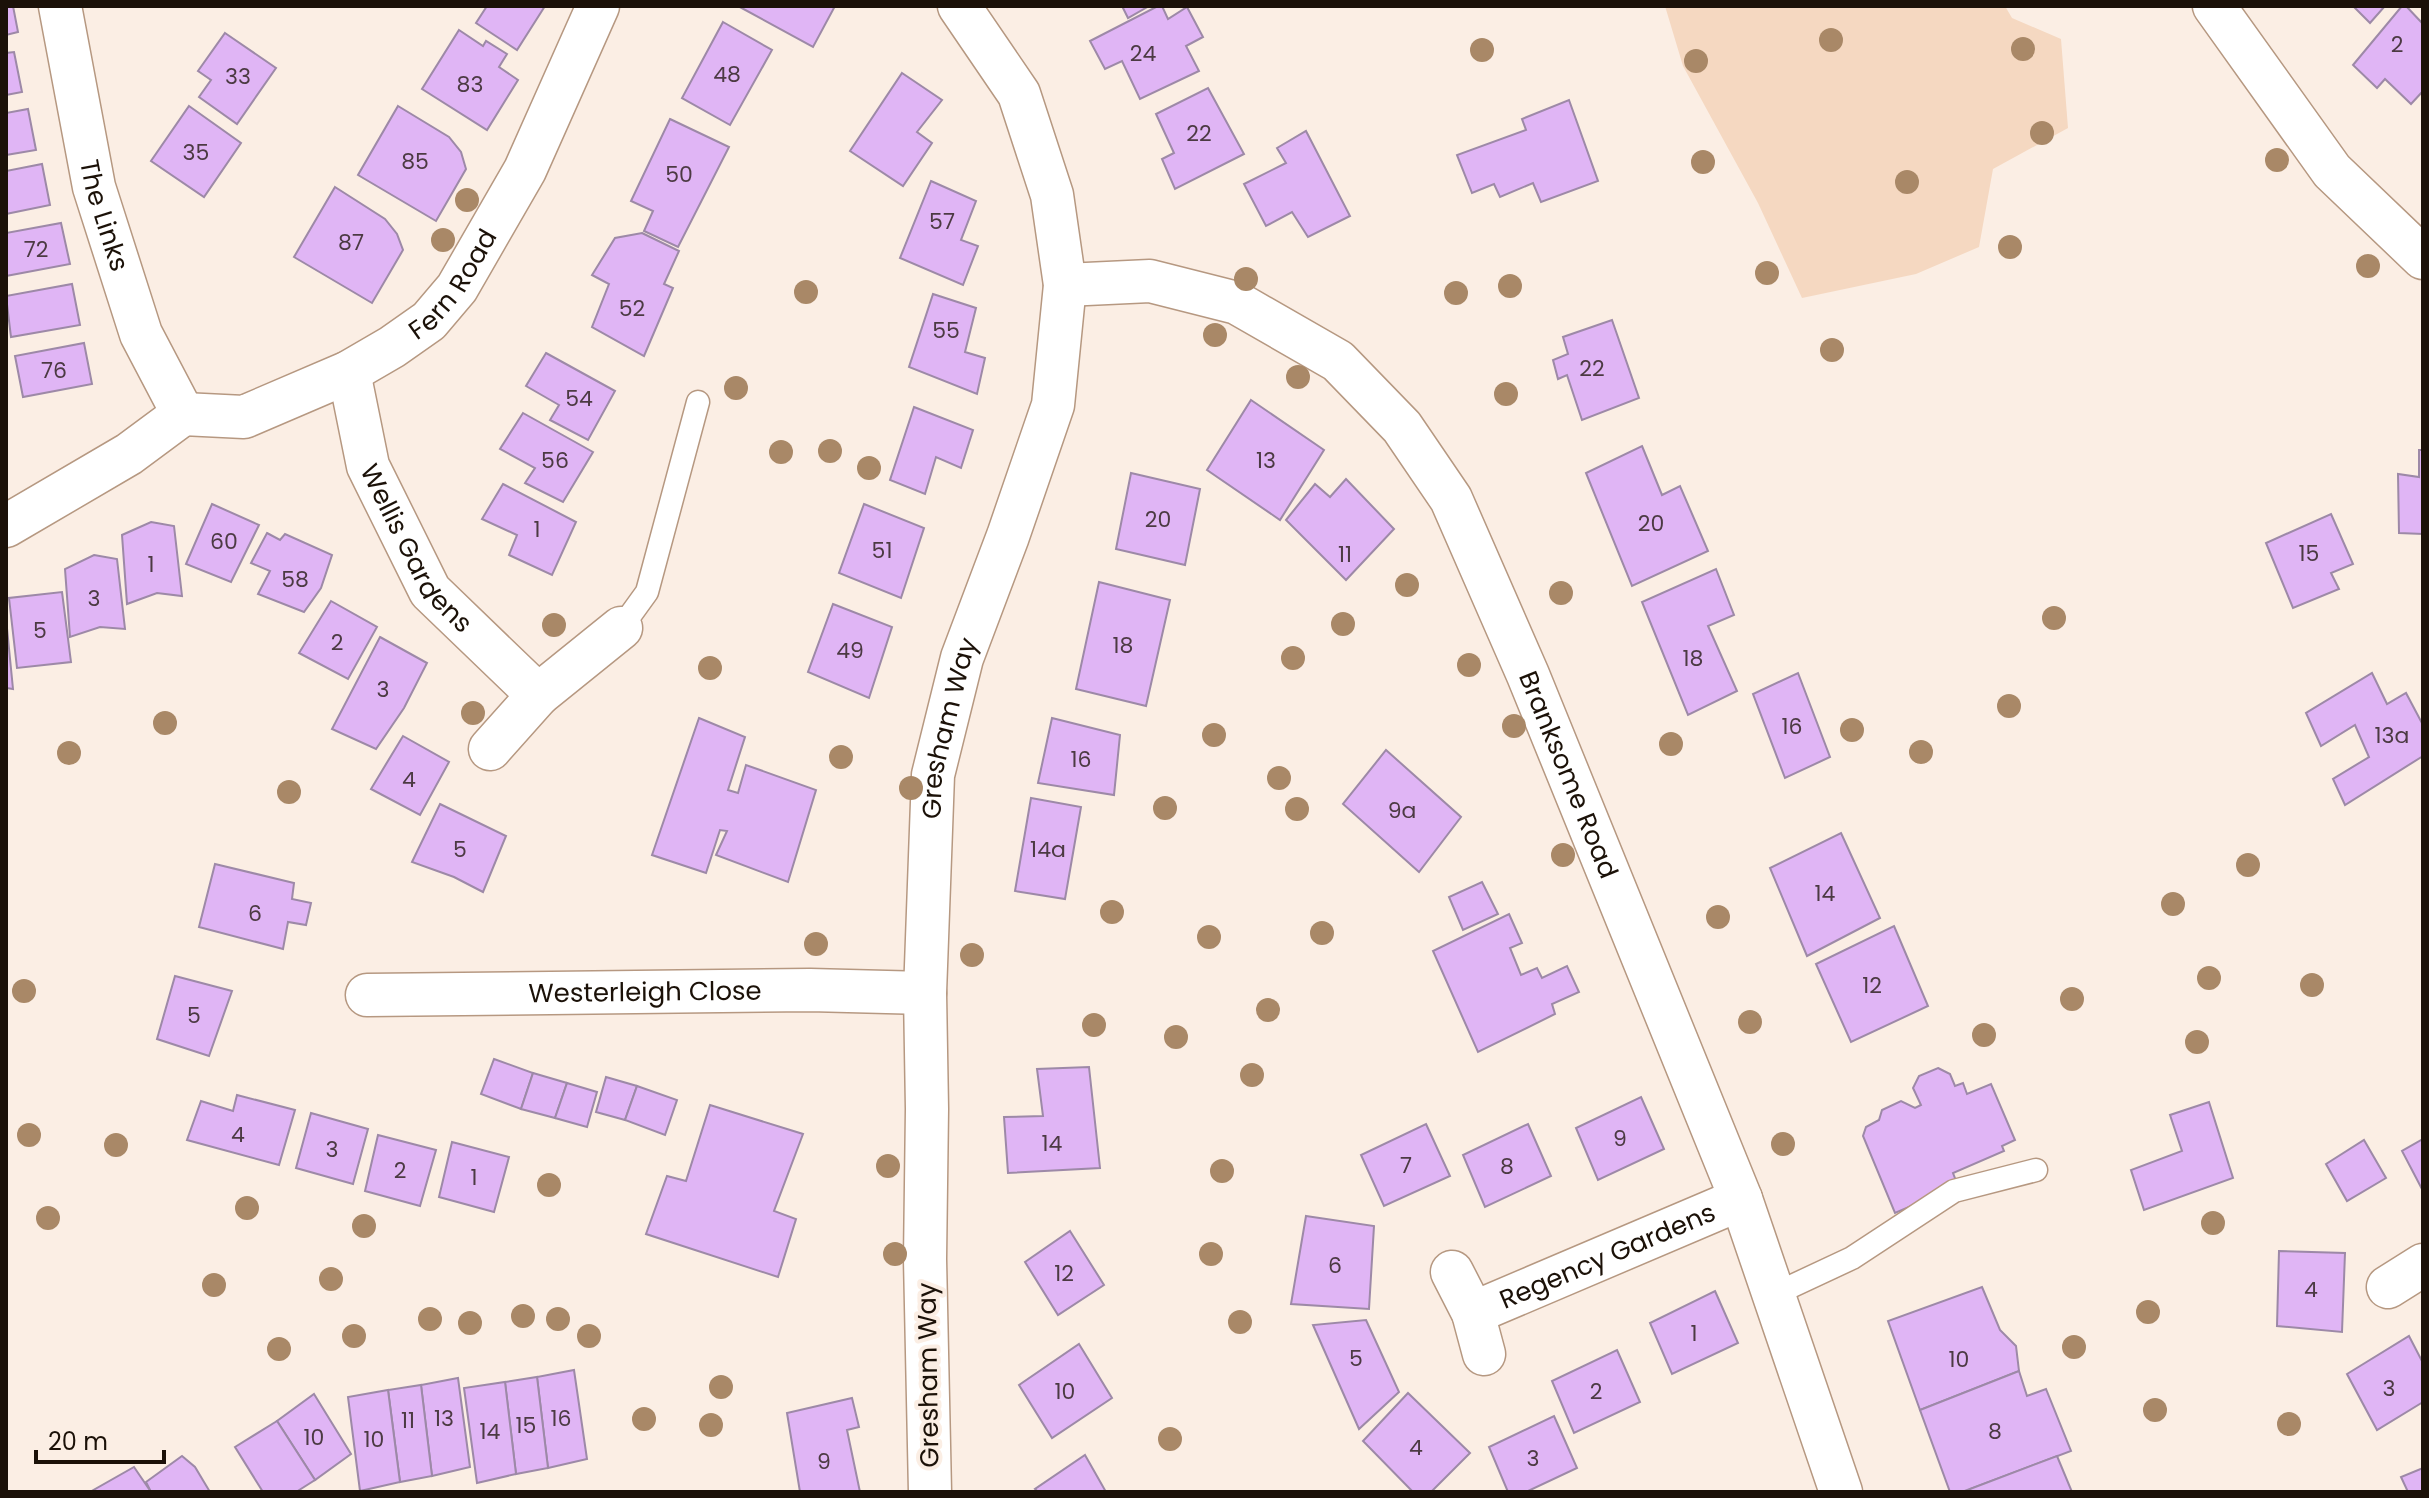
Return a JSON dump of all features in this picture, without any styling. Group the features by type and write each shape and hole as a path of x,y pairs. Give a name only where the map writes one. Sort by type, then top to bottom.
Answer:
{"street":[{"name":"The Links","path":"60,6 94,187 141,334 183,414"},
{"name":"Fern Road","path":"183,414 244,417 349,372 429,321 457,288 525,170 598,6"},
{"name":"Gresham Way","path":"930,1492 925,1259 925,993 933,775 962,658 1053,405 1065,285 1052,195 1019,94 959,6"},
{"path":"2214,6 2332,171 2423,258"},
{"name":"Branksome Road","path":"1065,285 1150,281 1237,303 1338,361 1402,427 1451,499 1528,675 1741,1199 1841,1492"},
{"name":"Wellis Gardens","path":"349,372 368,466 430,591 538,695"},
{"path":"6,526 129,454 183,414"},
{"path":"490,749 538,695 621,628"},
{"name":"Westerleigh Close","path":"367,995 810,990 925,993"},
{"name":"Regency Gardens","path":"1473,1313 1741,1199"},
{"path":"2388,1287 2423,1265"},
{"name":"Regency Gardens","path":"1452,1272 1473,1313 1484,1354"}],"lane":[{"path":"621,628 647,592 698,402"},
{"path":"1773,1295 1852,1258 1954,1191 2036,1170"}],"shaded area":[{"path":"1665,6 2005,6 2012,18 2061,39 2068,128 1993,169 1979,247 1916,274 1802,298 1758,203 1683,66"}],"building":[{"path":"6,6 13,6 18,32 6,35"},
{"path":"487,6 545,6 517,50 476,23"},
{"path":"738,6 835,6 813,47"},
{"path":"1122,6 1149,6 1128,18"},
{"path":"1162,6 1168,19 1187,7 1203,37 1186,46 1199,71 1140,99 1122,61 1105,69 1090,41"},
{"path":"2353,6 2385,6 2370,23"},
{"path":"2402,6 2406,6 2423,24 2423,91 2411,104 2385,79 2377,88 2353,65"},
{"path":"723,22 772,50 730,125 682,98"},
{"path":"459,30 483,46 486,41 507,54 499,67 518,80 487,130 422,89"},
{"path":"225,33 276,68 237,124 199,97 211,80 198,71"},
{"path":"14,52 22,92 6,95 6,53"},
{"path":"902,73 942,100 917,132 932,143 903,186 850,151"},
{"path":"1208,88 1244,154 1175,189 1162,159 1174,153 1156,114"},
{"path":"1569,100 1598,181 1541,202 1533,183 1500,197 1494,184 1472,193 1457,155 1526,130 1522,119"},
{"path":"189,106 241,143 204,197 151,161"},
{"path":"398,106 449,137 461,152 466,169 436,221 358,175"},
{"path":"28,109 36,150 6,155 6,113"},
{"path":"670,119 729,147 678,247 644,231 653,211 631,201"},
{"path":"1306,131 1350,216 1308,237 1292,212 1266,226 1244,184 1286,163 1277,148"},
{"path":"42,164 50,205 6,214 6,171"},
{"path":"931,181 976,201 961,240 978,246 963,285 900,258"},
{"path":"335,187 385,219 397,234 403,250 372,303 294,257"},
{"path":"61,223 70,264 6,276 6,233"},
{"path":"642,233 679,251 664,284 673,288 644,356 592,327 609,284 592,275 615,238"},
{"path":"72,284 80,325 11,337 6,296"},
{"path":"933,294 976,308 965,352 985,358 977,394 909,367"},
{"path":"1612,320 1639,398 1582,420 1567,375 1558,379 1553,360 1568,354 1563,337"},
{"path":"84,343 92,384 23,397 15,356"},
{"path":"546,353 615,391 588,440 550,420 559,405 526,386"},
{"path":"1251,400 1324,450 1280,520 1207,470"},
{"path":"914,407 973,430 961,468 936,457 925,494 890,480"},
{"path":"523,413 593,452 563,502 525,483 535,468 500,449"},
{"path":"1642,446 1662,495 1680,486 1708,551 1632,586 1586,473"},
{"path":"2419,450 2423,450 2423,534 2399,533 2398,474 2419,477"},
{"path":"1131,473 1200,489 1185,565 1116,549"},
{"path":"1346,479 1394,529 1346,580 1286,520 1315,484 1330,497"},
{"path":"503,484 576,522 552,575 509,555 517,535 482,519"},
{"path":"212,504 259,525 231,582 186,564"},
{"path":"864,504 924,528 901,598 839,573"},
{"path":"2331,514 2353,564 2331,573 2339,589 2293,608 2266,543"},
{"path":"151,522 174,526 182,596 157,593 127,604 122,535"},
{"path":"267,533 280,540 285,534 332,555 321,588 304,612 258,594 270,571 251,563"},
{"path":"94,555 117,559 125,629 100,627 70,637 65,569"},
{"path":"1716,569 1734,615 1708,626 1737,691 1688,715 1642,602"},
{"path":"1099,582 1170,600 1146,706 1076,689"},
{"path":"62,592 71,662 17,668 9,598"},
{"path":"331,601 377,627 348,679 299,653"},
{"path":"833,604 892,627 869,698 808,672"},
{"path":"6,618 13,689 6,688"},
{"path":"380,637 427,663 404,708 376,749 332,729"},
{"path":"1798,673 1830,757 1785,778 1753,694"},
{"path":"2372,673 2387,704 2406,693 2423,725 2423,756 2345,805 2333,779 2369,757 2355,725 2321,746 2306,713"},
{"path":"699,718 745,737 728,790 738,793 746,765 816,790 788,882 716,855 727,831 720,830 706,873 652,855"},
{"path":"1052,718 1120,735 1114,795 1038,783"},
{"path":"403,736 449,762 420,815 371,789"},
{"path":"1386,750 1461,817 1419,872 1343,804"},
{"path":"1031,798 1081,807 1065,899 1015,891"},
{"path":"440,804 506,836 483,892 454,877 412,862"},
{"path":"1841,833 1880,918 1807,956 1770,868"},
{"path":"215,864 294,883 292,899 311,903 306,925 288,922 283,949 199,927"},
{"path":"1482,882 1498,914 1463,930 1449,897"},
{"path":"1509,914 1522,943 1510,948 1521,975 1537,968 1542,978 1567,966 1579,992 1552,1004 1555,1014 1478,1052 1433,951"},
{"path":"1894,926 1928,1006 1851,1042 1816,964"},
{"path":"175,976 232,991 209,1056 157,1039"},
{"path":"494,1059 533,1073 521,1109 481,1094"},
{"path":"1089,1067 1100,1168 1008,1173 1004,1117 1043,1116 1037,1069"},
{"path":"1938,1068 1950,1074 1955,1086 1963,1083 1967,1094 1991,1084 2015,1140 2002,1146 2004,1151 1953,1173 1958,1186 1895,1213 1863,1136 1866,1127 1879,1120 1882,1110 1901,1101 1915,1108 1921,1105 1913,1088 1919,1076"},
{"path":"533,1073 567,1083 555,1118 521,1109"},
{"path":"606,1077 637,1086 625,1120 596,1112"},
{"path":"567,1083 597,1092 587,1127 555,1118"},
{"path":"637,1086 677,1100 665,1135 625,1120"},
{"path":"237,1095 295,1110 279,1165 187,1140 201,1101 233,1111"},
{"path":"1641,1097 1664,1149 1598,1180 1576,1128"},
{"path":"2209,1102 2233,1178 2144,1210 2131,1170 2182,1151 2170,1115"},
{"path":"710,1105 803,1134 774,1211 796,1219 778,1277 646,1234 667,1176 686,1181"},
{"path":"311,1113 368,1129 353,1184 296,1168"},
{"path":"1426,1124 1450,1176 1384,1206 1361,1155"},
{"path":"1528,1124 1551,1176 1485,1207 1463,1155"},
{"path":"378,1135 436,1150 420,1206 365,1191"},
{"path":"2423,1139 2423,1191 2402,1151"},
{"path":"2364,1140 2386,1178 2347,1201 2326,1164"},
{"path":"452,1142 509,1157 494,1212 439,1197"},
{"path":"1306,1216 1374,1226 1369,1309 1291,1304"},
{"path":"1070,1231 1104,1285 1058,1315 1025,1262"},
{"path":"2279,1251 2345,1253 2342,1332 2277,1326"},
{"path":"1982,1287 2000,1330 2016,1346 2019,1371 1920,1410 1888,1321"},
{"path":"1715,1291 1738,1343 1672,1374 1650,1323"},
{"path":"1366,1320 1399,1392 1359,1429 1313,1325"},
{"path":"2409,1336 2423,1363 2423,1402 2377,1430 2347,1374"},
{"path":"1079,1344 1112,1398 1052,1438 1019,1385"},
{"path":"1617,1350 1640,1402 1574,1433 1552,1381"},
{"path":"574,1370 587,1459 548,1468 537,1377"},
{"path":"2019,1371 2027,1396 2046,1389 2071,1451 1962,1492 1950,1492 1920,1410"},
{"path":"537,1377 548,1468 516,1474 505,1382"},
{"path":"458,1378 470,1467 432,1476 421,1385"},
{"path":"505,1382 516,1474 477,1483 464,1388"},
{"path":"421,1385 432,1476 400,1482 388,1390"},
{"path":"388,1390 400,1482 360,1491 348,1397"},
{"path":"1408,1393 1470,1453 1431,1492 1413,1492 1363,1441"},
{"path":"314,1394 351,1454 315,1480 277,1421"},
{"path":"852,1398 859,1427 847,1430 860,1492 800,1492 787,1413"},
{"path":"1554,1416 1577,1468 1526,1492 1508,1492 1489,1447"},
{"path":"277,1421 315,1480 296,1492 263,1492 235,1447"},
{"path":"1085,1455 1106,1492 1038,1492 1035,1489"},
{"path":"182,1456 195,1467 210,1492 151,1492 146,1482"},
{"path":"2057,1456 2072,1492 1971,1492 1970,1489"},
{"path":"134,1467 151,1492 90,1492"},
{"path":"2423,1468 2423,1492 2408,1492 2401,1477"}]}
